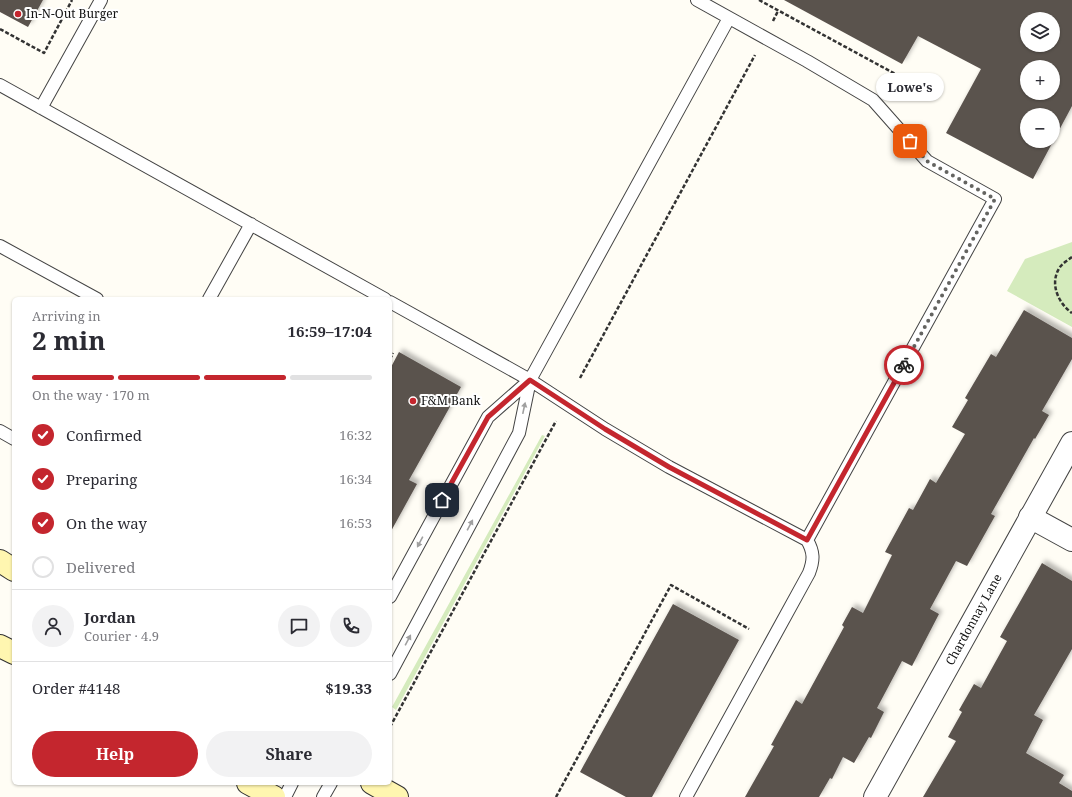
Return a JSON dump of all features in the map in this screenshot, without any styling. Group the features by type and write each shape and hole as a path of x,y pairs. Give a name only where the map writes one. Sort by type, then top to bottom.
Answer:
{"main road":[{"path":"0,561 12,569"},
{"path":"0,646 12,652"},
{"path":"252,785 274,797"},
{"path":"376,785 397,797"}],"street":[{"name":"Chardonnay Lane","path":"875,797 1072,443"},
{"path":"1030,517 1072,540"}],"lane":[{"path":"41,108 101,0"},
{"path":"697,0 873,100 927,161 995,199 807,540"},
{"path":"392,670 519,433 530,380 729,18"},
{"path":"0,85 381,297"},
{"path":"211,297 250,224"},
{"path":"0,246 93,297"},
{"path":"392,303 530,380 605,429 669,467 807,540 812,548 813,556 809,572 686,797"},
{"path":"392,593 488,417 530,380"},
{"path":"0,432 12,438"},
{"path":"285,797 291,785"},
{"path":"323,797 330,785"}],"path":[{"path":"0,28 44,53 72,0"},
{"path":"759,0 899,76"},
{"path":"580,378 778,10"},
{"path":"1072,257 1060,266 1056,275 1055,284 1056,292 1061,302 1065,308 1072,313"},
{"path":"392,723 566,403"},
{"path":"556,797 671,585 749,629"}],"green space":[{"path":"1072,242 1072,327 1007,291 1025,259"},
{"path":"542,435 545,436 396,710 392,707"}],"building":[{"name":"In-N-Out Burger","path":"0,0 43,0 28,27 0,12"},
{"path":"784,0 1072,0 1072,106 1060,128 1060,108 1020,108 1020,148 1050,148 1033,179 946,133 981,69 918,36 902,64"},
{"path":"1024,310 1072,338 1072,359 1042,411 1049,415 1035,439 1034,438 991,514 995,516 967,566 956,561 930,609 939,614 912,666 902,661 877,708 884,712 871,738 869,737 854,763 843,757 832,779 830,778 819,797 745,797 774,746 771,745 796,700 802,704 844,627 842,625 852,607 863,613 892,555 885,552 909,508 913,510 930,479 936,483 965,434 952,427 968,400 965,398 991,354 996,357"},
{"path":"399,352 461,387 409,480 417,484 392,529 392,365"},
{"path":"1042,563 1072,581 1072,649 1034,715 1043,720 1026,753 1064,775 1059,783 1072,791 1072,797 923,797 956,741 948,737 962,712 959,710 974,684 981,688 1007,641 1000,637"},
{"path":"673,604 739,640 652,797 626,797 580,772"}],"way so far":[{"path":"904,365 995,199 927,161 910,141"}],"place":[{"name":"In-N-Out Burger","path":"18,14"},
{"name":"Lowe's","path":"910,141"},
{"name":"F&M Bank","path":"413,401"}],"route":[{"path":"442,500 488,417 530,380 605,429 669,467 807,540 904,365"}]}
